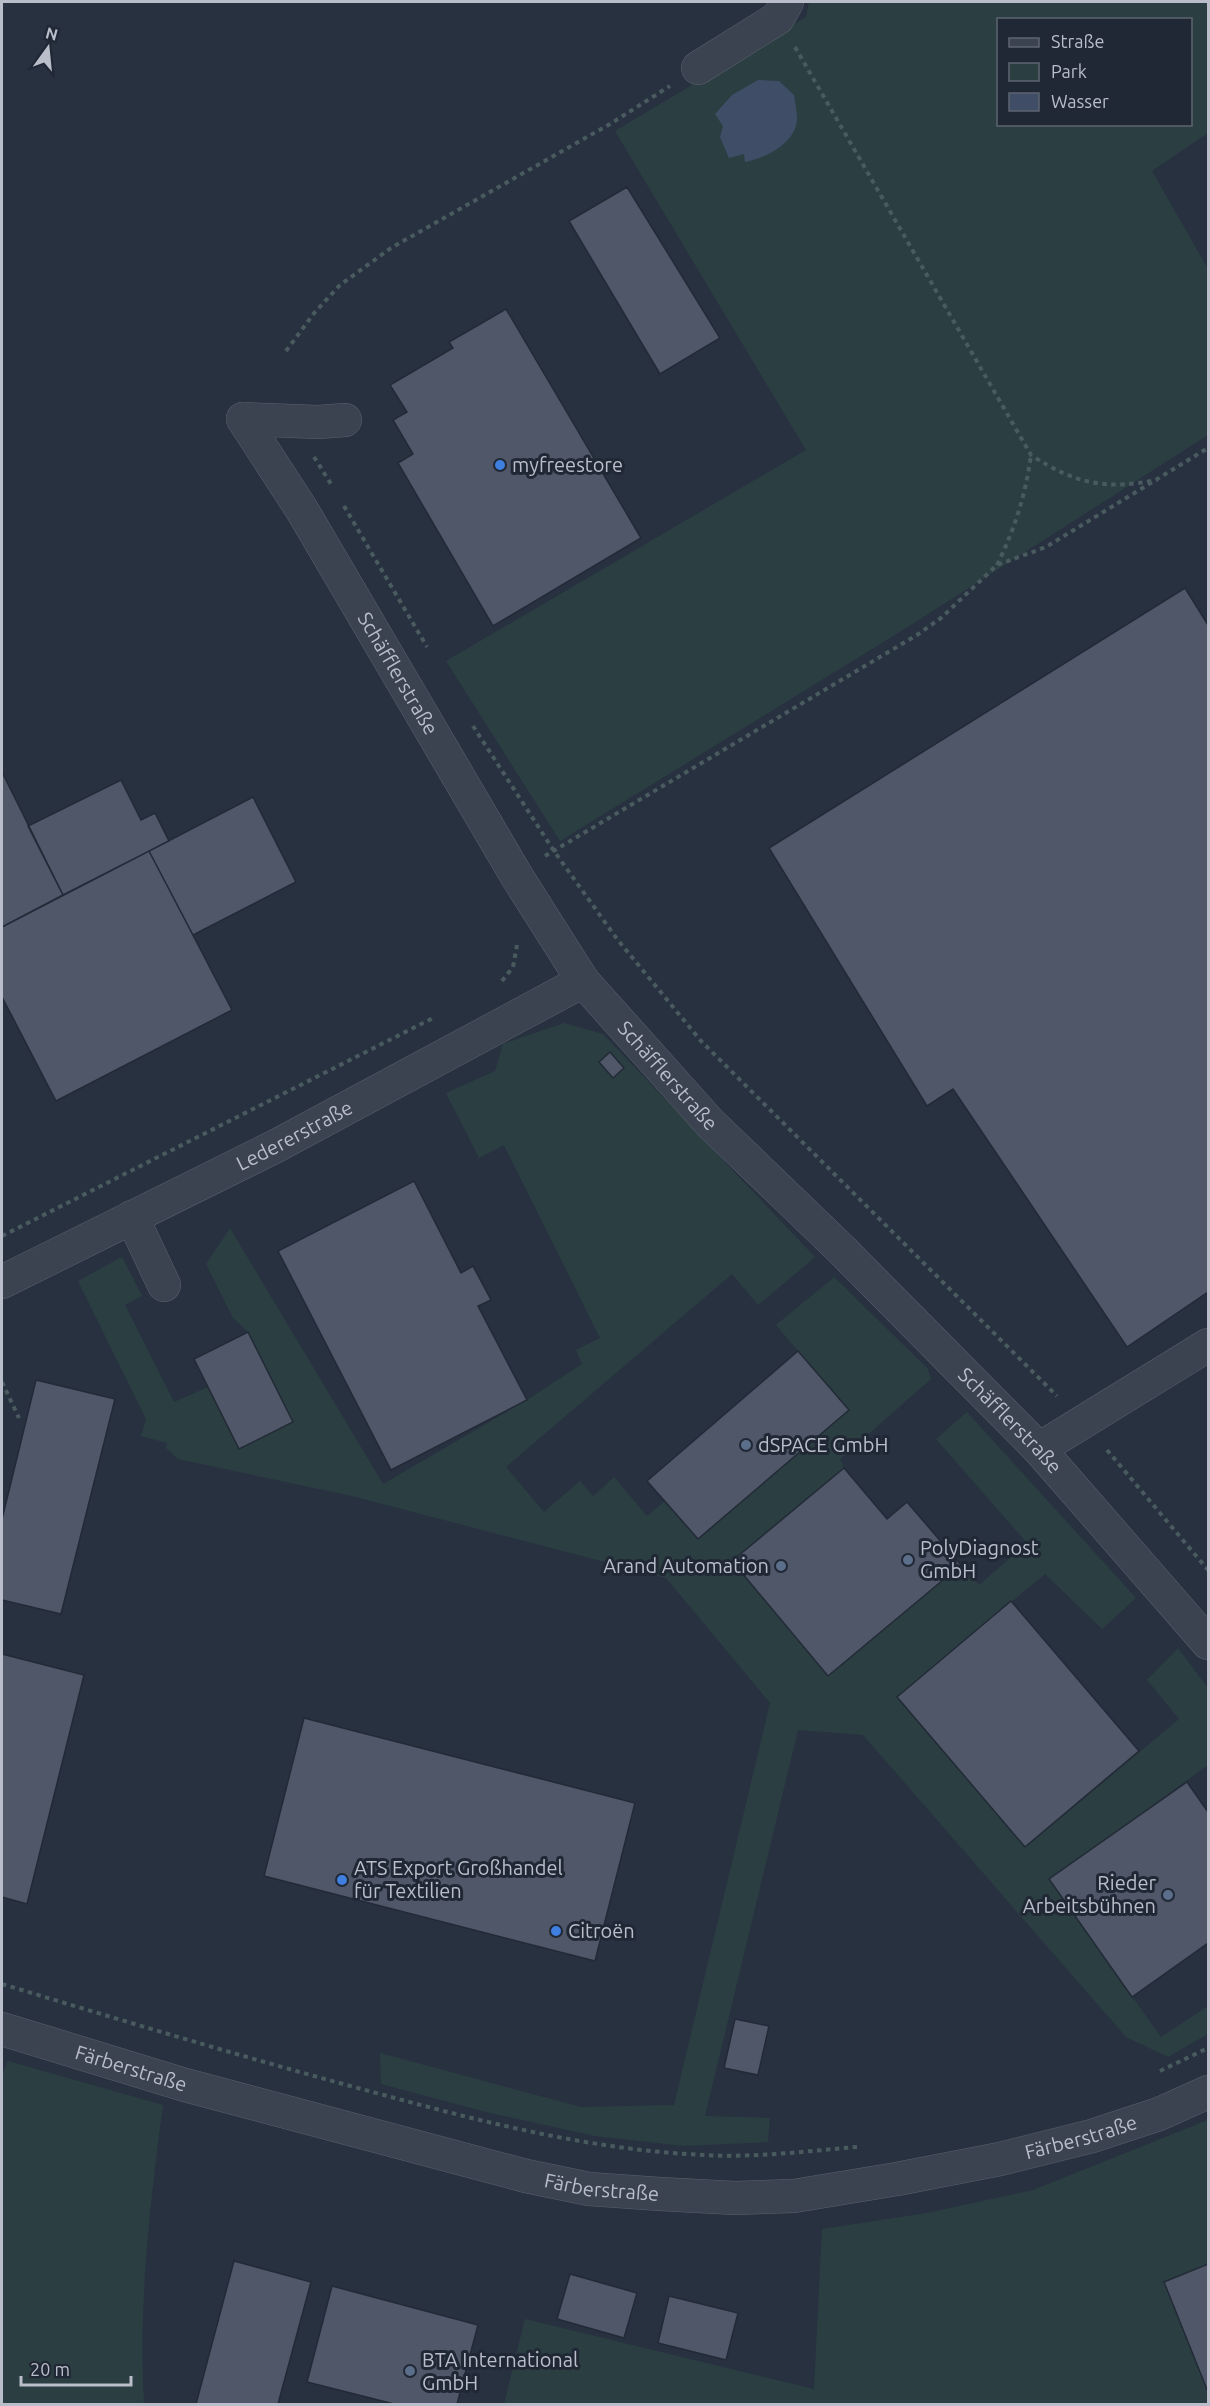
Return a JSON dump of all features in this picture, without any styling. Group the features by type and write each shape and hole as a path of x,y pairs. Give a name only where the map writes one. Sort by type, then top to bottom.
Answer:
{"street":[{"path":"698,68 783,10"},
{"name":"Schäfflerstraße","path":"345,420 318,422 243,419 302,510 516,875 583,981 710,1123 842,1250 1039,1449 1209,1643"},
{"name":"Ledererstraße","path":"2,1282 276,1146 583,981"},
{"path":"132,1217 164,1285"},
{"path":"1039,1449 1209,1345"},
{"name":"Färberstraße","path":"2,2029 184,2085 526,2176 589,2189 670,2195 735,2198 794,2196 897,2179 1092,2136 1159,2114 1209,2092"}],"path":[{"path":"783,10 1031,455 1053,469 1103,485 1128,486 1160,480"},
{"path":"286,351 315,312 340,285 391,248 610,124 698,68"},
{"path":"997,565 1046,547 1160,480 1209,448"},
{"path":"313,454 331,484"},
{"path":"554,851 917,636 941,618 997,565 1022,508 1031,455"},
{"path":"343,505 432,656"},
{"path":"473,725 554,851 617,939 701,1041 1082,1421 1209,1570"},
{"path":"500,983 513,967 516,941"},
{"path":"2,1236 436,1017"},
{"path":"2,1382 19,1418"},
{"path":"2,1984 76,2008 337,2083 456,2115 571,2140 637,2150 706,2156 861,2147"},
{"path":"1152,2075 1209,2048"}],"green space":[{"path":"809,2 1208,2 1208,133 1152,171 1208,269 1208,435 911,625 560,841 446,661 806,450 615,131 806,17"},
{"path":"564,1023 603,1034 815,1257 758,1305 732,1274 506,1467 544,1512 580,1481 593,1496 614,1477 647,1516 665,1501 698,1539 848,1410 776,1325 834,1277 928,1369 931,1379 840,1459 844,1468 732,1561 828,1676 961,1565 979,1585 1027,1543 936,1439 967,1412 1136,1598 1102,1629 1045,1574 897,1697 1026,1847 1179,1719 1147,1680 1178,1648 1208,1688 1208,1765 1049,1880 1161,2037 1208,2006 1208,2034 1168,2057 1126,2037 863,1735 798,1730 705,2116 770,2118 768,2142 684,2146 595,2136 486,2112 381,2084 380,2053 581,2107 674,2105 770,1703 666,1578 352,1496 178,1459 166,1448 167,1443 141,1436 146,1419 78,1281 122,1257 142,1296 125,1305 174,1402 208,1387 239,1449 293,1422 248,1332 233,1318 206,1264 230,1228 383,1484 527,1400 582,1364 576,1350 600,1338 504,1145 479,1158 446,1093 495,1071 503,1044"},
{"path":"8,2061 163,2105 144,2292 144,2404 2,2404 2,2074"},
{"path":"1208,2120 1208,2264 1165,2282 1208,2392 1208,2404 504,2404 525,2319 814,2389 822,2229 927,2213 1033,2190"}],"water":[{"path":"758,80 779,81 794,95 797,116 795,128 786,142 762,157 745,162 744,154 729,158 720,137 723,126 715,114 732,95"}],"building":[{"path":"627,187 720,338 660,374 569,221"},
{"path":"506,309 641,538 493,626 398,463 413,454 393,420 407,412 390,385 453,348 449,342"},
{"path":"1185,588 1208,625 1208,1292 1127,1347 953,1089 927,1106 769,848"},
{"path":"2,772 63,895 2,927"},
{"path":"121,780 141,820 155,813 169,841 63,895 28,826"},
{"path":"253,797 296,882 193,935 149,851"},
{"path":"149,851 232,1010 56,1101 2,997 2,927"},
{"path":"610,1052 624,1068 613,1078 599,1062"},
{"path":"414,1181 461,1273 473,1266 491,1300 478,1306 527,1400 391,1470 278,1251"},
{"path":"248,1332 293,1422 239,1449 194,1359"},
{"path":"798,1351 849,1410 698,1539 647,1481"},
{"path":"36,1380 115,1399 61,1614 2,1600 2,1519"},
{"path":"844,1468 887,1519 907,1502 961,1565 828,1676 732,1561"},
{"path":"1011,1601 1139,1751 1025,1847 897,1697"},
{"path":"2,1654 84,1675 27,1904 2,1897"},
{"path":"304,1718 635,1803 595,1961 264,1876"},
{"path":"1187,1782 1208,1812 1208,1943 1132,1997 1049,1879"},
{"path":"735,2019 769,2026 758,2075 724,2068"},
{"path":"234,2261 311,2282 278,2404 196,2404"},
{"path":"1208,2264 1208,2392 1164,2282"},
{"path":"570,2274 637,2293 624,2338 557,2319"},
{"path":"332,2286 478,2325 457,2404 394,2404 307,2382"},
{"path":"669,2296 738,2313 726,2360 658,2343"}],"place":[{"name":"myfreestore","path":"500,465"},
{"name":"dSPACE GmbH","path":"746,1445"},
{"name":"PolyDiagnost GmbH","path":"908,1560"},
{"name":"Arand Automation","path":"781,1566"},
{"name":"ATS Export Großhandel für Textilien","path":"342,1880"},
{"name":"Rieder Arbeitsbühnen","path":"1168,1895"},
{"name":"Citroën","path":"556,1931"},
{"name":"BTA International GmbH","path":"410,2371"}]}
